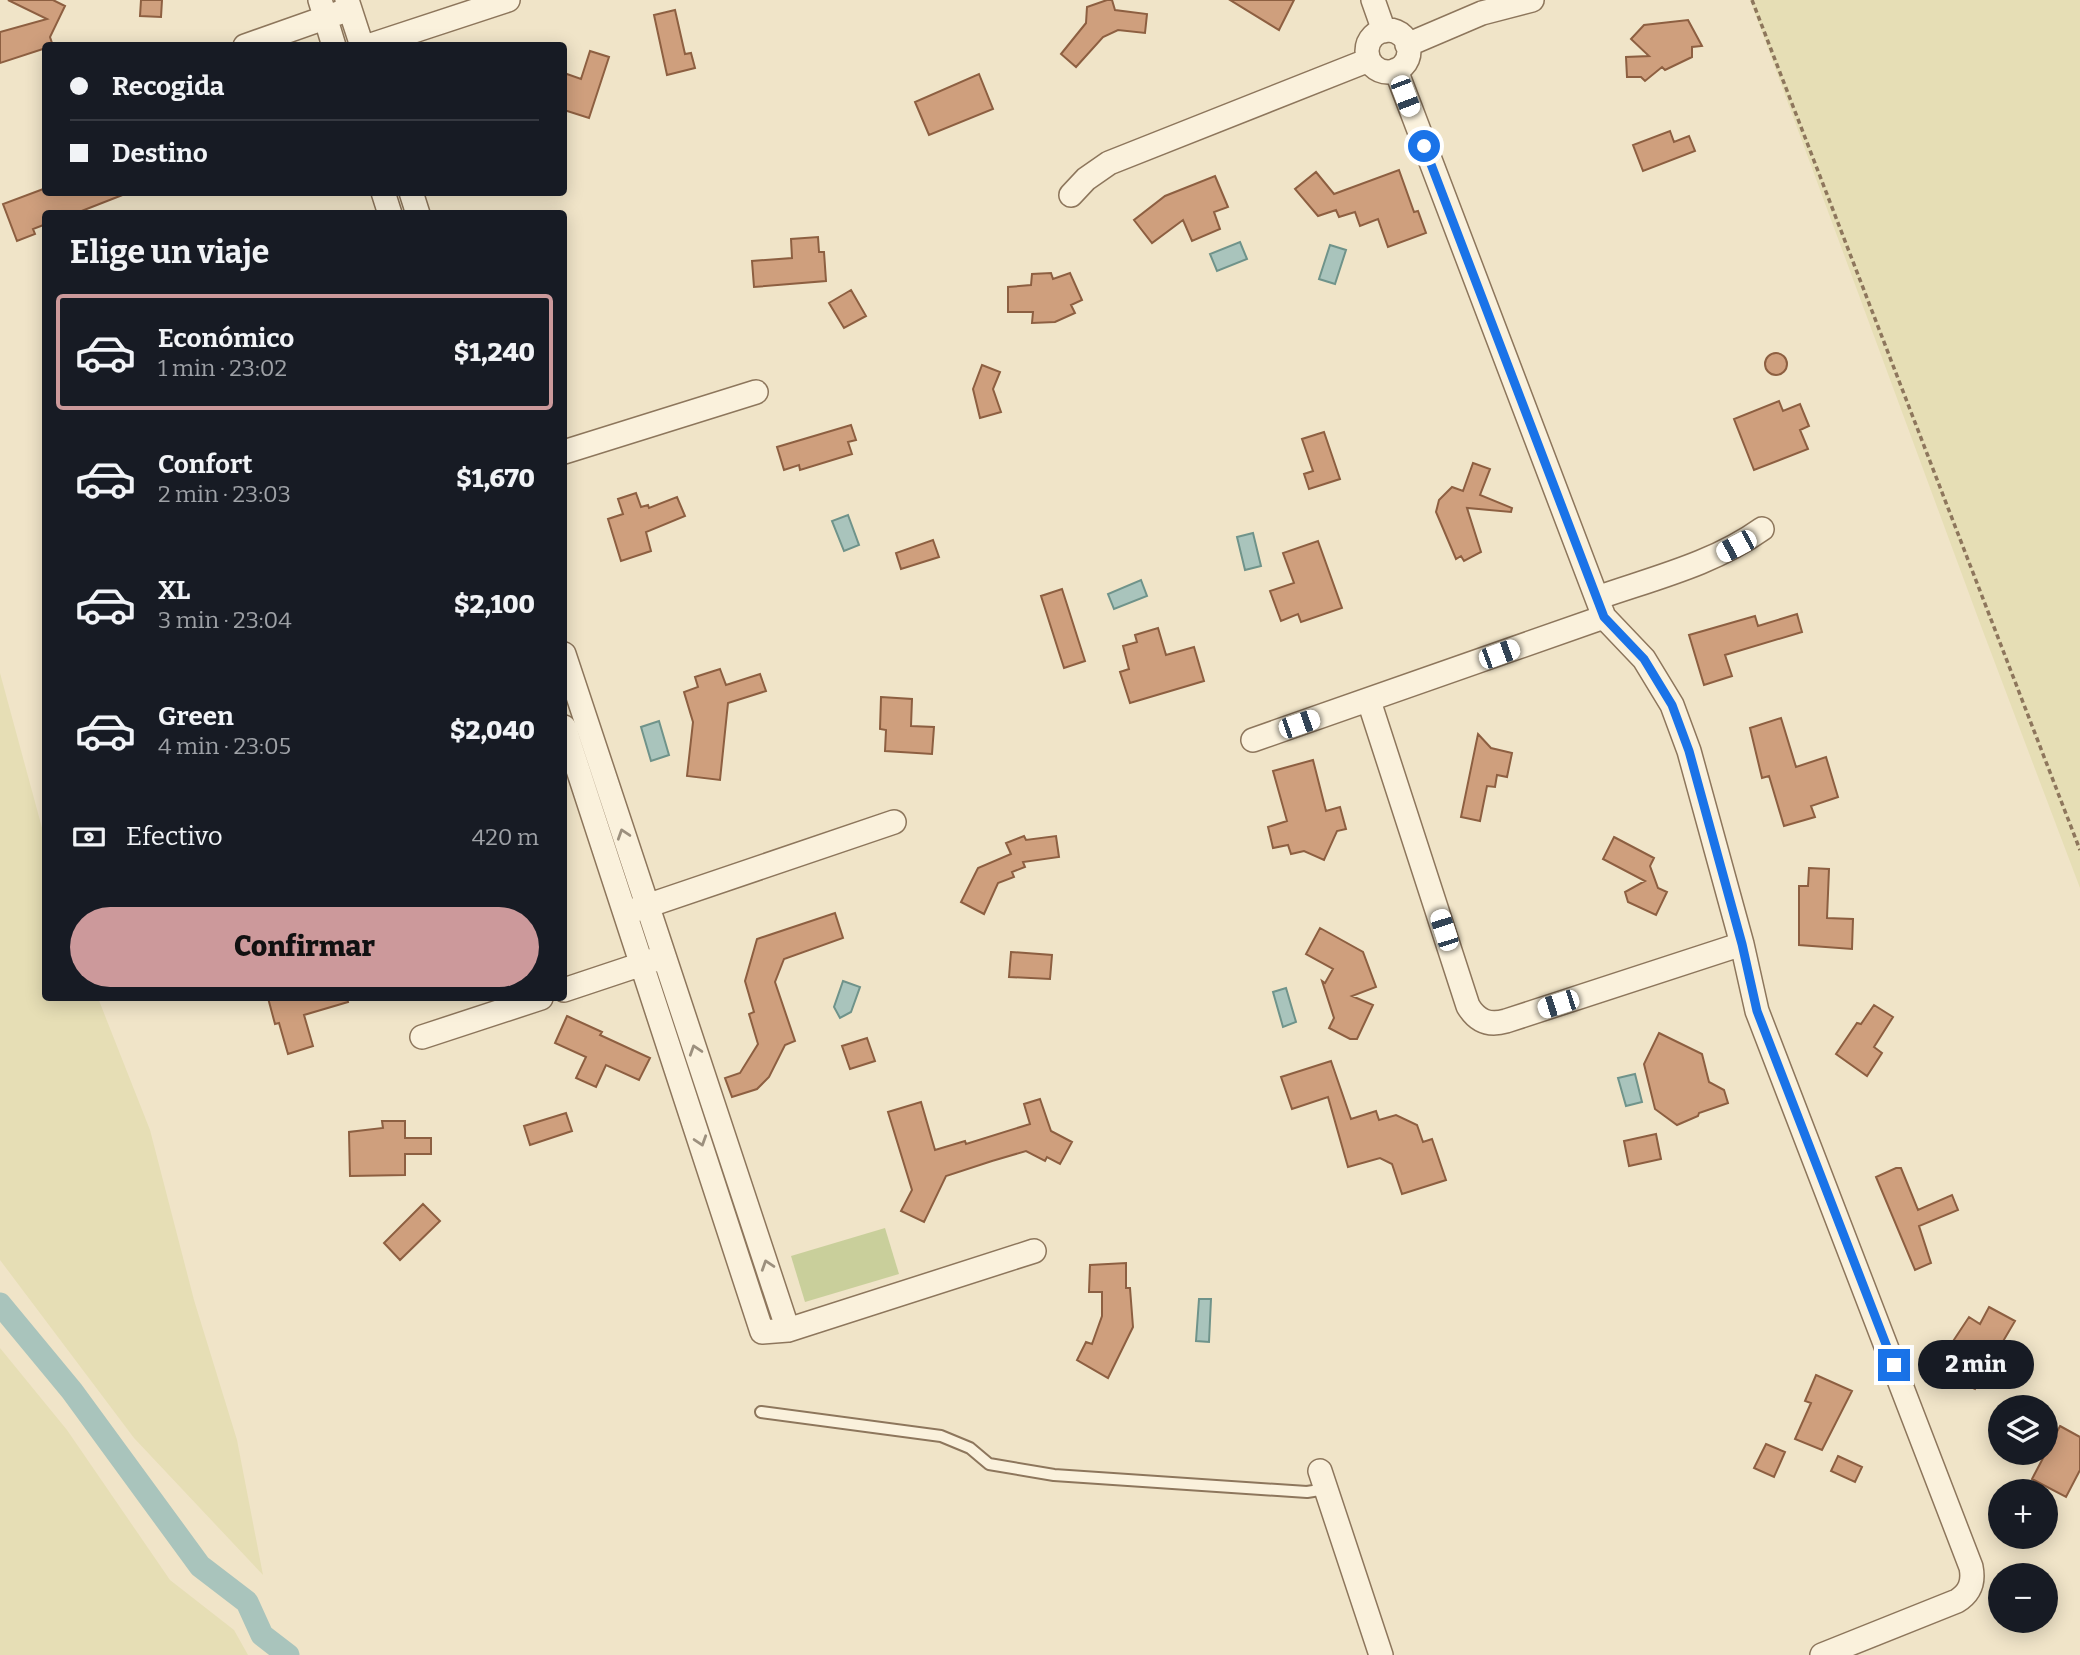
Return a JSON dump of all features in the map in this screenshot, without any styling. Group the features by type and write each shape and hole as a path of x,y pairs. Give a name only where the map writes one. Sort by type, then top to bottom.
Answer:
{"street":[{"path":"380,42 508,0"},
{"path":"1373,0 1384,31"},
{"path":"1408,44 1482,13 1532,0"},
{"path":"253,42 323,9 349,5 361,42"},
{"path":"323,9 333,42"},
{"path":"1369,60 1369,42 1384,31 1398,33 1408,44"},
{"path":"1369,60 1383,71 1396,70 1405,62 1408,44"},
{"path":"1071,195 1086,179 1109,163 1369,60"},
{"path":"1396,70 1600,607 1644,659 1672,705 1689,751 1742,944 1757,1011 1973,1575 1969,1590 1957,1601 1875,1645 1822,1655"},
{"path":"567,451 756,391"},
{"path":"1253,740 1369,701 1600,607 1707,560 1762,529"},
{"path":"567,665 636,910"},
{"path":"1369,701 1468,1006 1481,1020 1489,1023 1506,1021 1742,944"},
{"path":"567,735 636,910 788,1330"},
{"path":"636,910 894,822"},
{"path":"567,989 653,960"},
{"path":"653,960 762,1332 788,1330 1034,1251"},
{"path":"422,1037 532,1001"},
{"path":"1323,1480 1381,1655"}],"lane":[{"path":"761,1412 941,1436 970,1448 989,1464 1054,1475 1307,1492 1323,1480"}],"path":[{"path":"1752,0 2080,850"}],"shaded area":[{"path":"1750,0 2080,0 2080,888 1981,626"},
{"path":"0,673 42,828 42,1001 99,1001 150,1130 194,1300 237,1440 263,1575 134,1438 0,1260"},
{"path":"0,1348 67,1430 170,1580 234,1630 248,1655 0,1655"}],"green space":[{"path":"885,1228 899,1274 805,1302 791,1256"}],"water":[{"path":"1240,242 1247,259 1217,271 1210,254"},
{"path":"1330,245 1346,250 1335,284 1319,279"},
{"path":"848,515 859,545 844,551 832,521"},
{"path":"1253,533 1261,566 1245,570 1237,537"},
{"path":"1141,580 1147,596 1114,609 1108,594"},
{"path":"659,721 669,755 651,761 641,727"},
{"path":"843,981 860,987 851,1012 840,1018 834,1007"},
{"path":"1286,988 1296,1022 1283,1027 1273,992"},
{"path":"1635,1074 1642,1102 1626,1106 1618,1078"},
{"path":"1199,1299 1211,1299 1209,1342 1196,1341"}],"building":[{"path":"8,0 53,0 65,6 50,37 52,42 42,42 42,49 0,63 0,32 47,19"},
{"path":"141,0 162,0 161,17 140,16"},
{"path":"1112,0 1115,10 1147,14 1145,33 1118,30 1103,37 1076,67 1061,54 1086,23 1087,7"},
{"path":"1230,0 1294,0 1279,30"},
{"path":"675,10 685,54 691,53 695,68 667,75 654,15"},
{"path":"1688,20 1702,46 1692,47 1692,57 1665,70 1662,67 1645,81 1641,77 1627,77 1626,57 1649,56 1631,39 1644,25"},
{"path":"590,51 609,57 589,118 567,111 567,74 581,79"},
{"path":"979,74 993,109 929,135 915,102"},
{"path":"1670,131 1674,142 1689,136 1695,151 1643,171 1633,145"},
{"path":"1399,170 1414,212 1418,211 1426,233 1388,247 1378,219 1360,226 1355,212 1339,217 1336,210 1318,216 1295,189 1316,172 1334,194"},
{"path":"1215,176 1228,207 1214,212 1220,229 1192,241 1183,220 1152,243 1134,220 1165,196"},
{"path":"42,189 42,196 120,196 84,210 42,210 42,226 33,229 35,234 17,241 3,204"},
{"path":"818,237 819,252 824,252 826,281 754,287 752,261 792,258 791,239"},
{"path":"1051,273 1053,279 1070,273 1082,300 1071,305 1075,313 1055,322 1032,323 1033,312 1008,312 1008,287 1031,285 1032,274"},
{"path":"851,290 866,316 844,328 829,303"},
{"path":"1776,353 1784,356 1787,364 1784,372 1776,375 1768,372 1765,364 1768,356"},
{"path":"982,365 1000,372 993,389 1001,412 980,418 973,389"},
{"path":"1779,401 1783,411 1800,404 1809,426 1800,430 1808,449 1754,470 1734,419"},
{"path":"851,425 856,440 848,442 852,454 800,470 799,465 784,470 777,447"},
{"path":"1324,432 1340,479 1309,489 1304,474 1313,471 1302,439"},
{"path":"1473,463 1490,469 1480,495 1512,508 1511,512 1467,508 1481,552 1464,561 1461,556 1456,559 1436,512 1439,500 1452,487 1463,491"},
{"path":"636,493 641,507 648,505 649,508 677,497 685,516 646,532 651,551 621,561 608,519 623,514 618,499"},
{"path":"933,540 939,557 901,569 896,553"},
{"path":"1318,541 1342,608 1301,622 1298,614 1281,621 1270,591 1294,583 1283,553"},
{"path":"1062,589 1085,661 1064,668 1041,596"},
{"path":"1797,614 1802,632 1725,655 1732,676 1704,685 1689,635 1755,616 1758,626"},
{"path":"1158,628 1166,655 1194,647 1204,681 1130,703 1120,672 1129,669 1123,646 1137,642 1135,635"},
{"path":"720,669 726,685 760,674 766,691 728,703 720,780 687,776 693,722 684,692 698,687 695,677"},
{"path":"881,697 912,699 911,726 934,727 932,754 885,751 886,730 880,729"},
{"path":"1781,718 1796,767 1826,757 1838,797 1811,806 1815,817 1784,826 1769,776 1762,778 1750,728"},
{"path":"1478,734 1491,748 1512,753 1507,777 1497,775 1495,787 1487,786 1480,821 1461,817"},
{"path":"1313,760 1326,811 1340,807 1346,829 1337,831 1324,860 1304,851 1291,854 1288,845 1273,848 1268,827 1287,821 1273,771"},
{"path":"1024,836 1026,840 1056,836 1059,857 1023,862 1025,867 1012,872 1014,877 998,883 984,914 961,902 978,868 1011,854 1006,843"},
{"path":"1614,837 1654,858 1650,866 1658,888 1667,892 1656,915 1628,902 1625,892 1645,881 1603,859"},
{"path":"1809,868 1829,869 1827,918 1853,919 1852,949 1799,945 1799,886 1808,886"},
{"path":"835,913 843,938 784,959 775,982 795,1041 785,1045 769,1077 757,1089 732,1097 725,1078 740,1073 758,1044 749,1014 754,1012 745,981 757,939"},
{"path":"1320,928 1363,952 1376,987 1352,996 1373,1005 1357,1039 1350,1039 1329,1028 1334,1018 1322,981 1325,983 1333,969 1306,954"},
{"path":"1011,952 1052,955 1050,979 1009,977"},
{"path":"269,1001 348,1001 304,1015 313,1046 288,1054 279,1023 275,1024"},
{"path":"1874,1005 1893,1017 1874,1047 1882,1053 1867,1076 1836,1054 1857,1023 1861,1024"},
{"path":"567,1016 650,1058 639,1080 606,1065 596,1087 576,1078 586,1057 555,1043"},
{"path":"1659,1033 1702,1054 1709,1082 1724,1090 1728,1103 1699,1113 1698,1116 1677,1125 1655,1109 1644,1064"},
{"path":"867,1038 875,1061 850,1069 842,1046"},
{"path":"1331,1061 1351,1119 1376,1111 1379,1120 1396,1115 1417,1125 1423,1142 1432,1139 1446,1180 1402,1194 1392,1164 1380,1158 1348,1167 1328,1097 1292,1109 1281,1077"},
{"path":"1040,1099 1051,1131 1072,1142 1060,1164 1047,1157 1045,1161 1026,1151 992,1161 946,1176 924,1222 901,1211 912,1190 888,1112 921,1102 935,1150 965,1141 966,1144 1030,1124 1024,1104"},
{"path":"566,1113 572,1131 530,1145 524,1126"},
{"path":"382,1121 405,1121 405,1138 431,1138 431,1154 405,1154 405,1175 350,1176 349,1132 383,1128"},
{"path":"1656,1134 1661,1159 1629,1166 1624,1141"},
{"path":"1901,1168 1918,1210 1952,1195 1958,1210 1919,1226 1931,1263 1915,1270 1876,1177"},
{"path":"423,1204 440,1221 400,1260 384,1243"},
{"path":"1126,1263 1126,1288 1130,1288 1133,1327 1108,1378 1077,1360 1086,1342 1092,1344 1102,1316 1102,1292 1089,1292 1090,1265"},
{"path":"1989,1307 2015,1321 1975,1389 1934,1370 1969,1317 1980,1324"},
{"path":"1816,1375 1852,1391 1822,1450 1795,1439 1811,1403 1805,1401"},
{"path":"2060,1426 2080,1437 2080,1470 2066,1497 2058,1493 2058,1479 2032,1479 2039,1465 2058,1465"},
{"path":"1766,1444 1785,1452 1774,1477 1754,1468"},
{"path":"1838,1456 1862,1467 1855,1482 1831,1471"}],"waterway":[{"path":"0,1304 72,1391 200,1566 247,1602 262,1635 288,1655"}],"route":[{"path":"1424,146 1604,617 1644,659 1672,705 1689,751 1742,944 1757,1011 1894,1365"}]}
